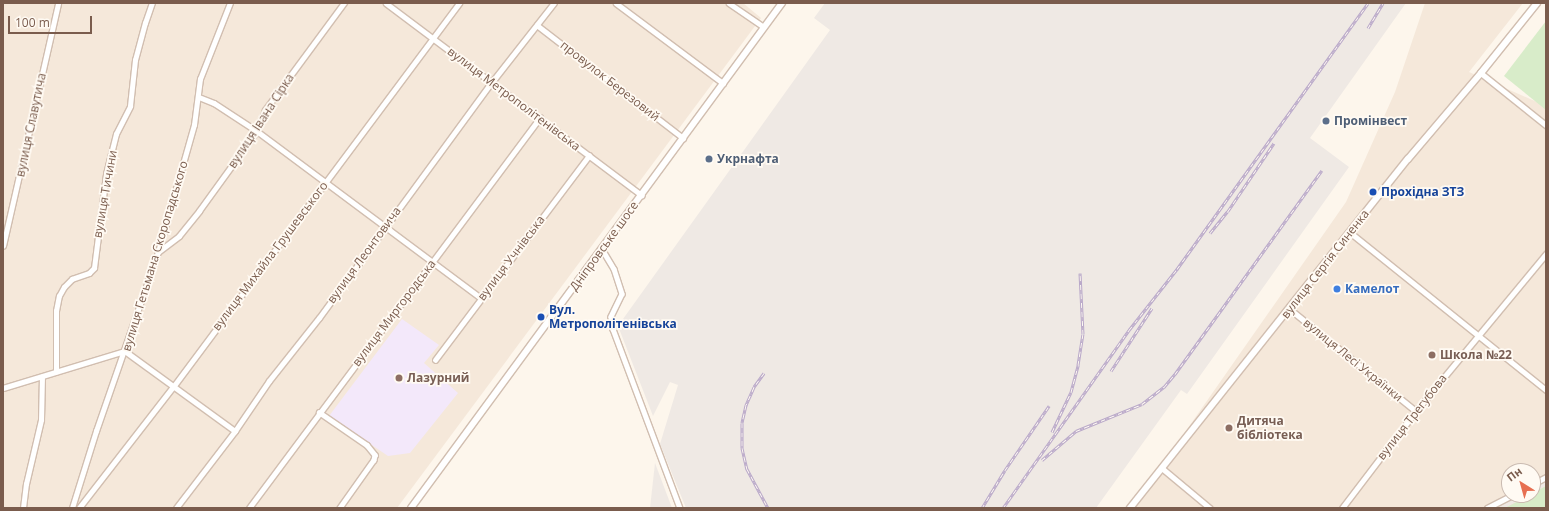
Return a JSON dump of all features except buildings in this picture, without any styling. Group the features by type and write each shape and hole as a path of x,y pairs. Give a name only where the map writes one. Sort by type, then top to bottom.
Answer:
{"street":[{"name":"вулиця Славутича","path":"3,246 58,3"},
{"name":"вулиця Тичини","path":"56,372 56,311 59,296 72,279 89,273 94,268 106,174 116,134 130,106 135,60 152,3"},
{"name":"вулиця Гетьмана Скоропадського","path":"72,508 96,431 125,352 158,252 194,125 199,97 200,79 230,3"},
{"name":"вулиця Івана Сірка","path":"158,252 179,236 257,131 265,110 344,3"},
{"name":"вулиця Метрополітенівська","path":"386,3 642,195"},
{"name":"вулиця Михайла Грушевського","path":"79,508 173,387 459,3"},
{"name":"вулиця Леонтовича","path":"176,508 235,431 269,381 319,318 492,82 554,3"},
{"path":"616,3 723,83"},
{"path":"729,3 764,27"},
{"name":"Дніпровське шосе","path":"411,508 782,3"},
{"name":"вулиця Сергія Синенка","path":"1130,508 1351,233 1408,159 1537,3"},
{"name":"провулок Березовий","path":"537,25 683,138"},
{"path":"1480,73 1546,125"},
{"path":"199,97 214,103 257,131 384,228 481,298"},
{"name":"вулиця Миргородська","path":"249,508 319,412 399,309 432,262 540,118"},
{"name":"вулиця Учнівська","path":"435,360 589,156"},
{"path":"1351,233 1546,390"},
{"path":"602,249 614,269 622,294 611,318 613,329 680,508"},
{"name":"вулиця Трегубова","path":"1342,508 1416,411 1478,334 1546,254"},
{"name":"вулиця Лесі Українки","path":"1290,309 1416,411"},
{"path":"3,388 125,352 235,431"},
{"path":"23,508 26,484 41,420 42,377"},
{"path":"319,412 367,445 375,455 374,460 340,508"},
{"path":"1162,468 1210,508"},
{"path":"1487,508 1501,501"}],"shaded area":[{"path":"3,3 743,3 761,18 397,508 3,508"},
{"path":"825,3 1406,3 1310,138 1349,167 1187,394 1181,390 1096,508 686,508 660,444 678,385 670,382 653,416 618,326 830,30 814,18"},
{"path":"1425,3 1523,3 1469,72 1546,106 1546,508 1132,508 1346,202 1395,92"},
{"name":"Лазурний","path":"402,319 439,345 424,363 458,393 410,453 388,456 329,416"},
{"path":"655,463 672,508 650,508"},
{"path":"1546,478 1546,486 1541,489 1541,481"},
{"path":"1501,502 1501,503 1515,503 1505,508 1489,508"}],"green space":[{"path":"1546,21 1546,110 1504,76"},
{"path":"1546,486 1546,508 1505,508 1515,503 1541,503 1541,489"}],"railway":[{"path":"1003,508 1129,330 1177,269 1368,3"},
{"path":"1368,28 1383,3"},
{"path":"1210,233 1228,211 1274,143"},
{"path":"1042,460 1076,431 1142,404 1164,387 1175,374 1322,170"},
{"path":"1052,432 1071,392 1078,365 1083,334 1080,273"},
{"path":"1111,371 1152,308"},
{"path":"764,373 754,387 746,405 742,423 742,448 747,469 768,508"},
{"path":"982,508 1005,470 1049,406"}],"place":[{"name":"Промінвест","path":"1326,121"},
{"name":"Укрнафта","path":"709,159"},
{"name":"Прохідна ЗТЗ","path":"1373,192"},
{"name":"Камелот","path":"1337,289"},
{"name":"Вул. Метрополітенівська","path":"541,317"},
{"name":"Школа №22","path":"1432,355"},
{"name":"Лазурний","path":"399,378"},
{"name":"Дитяча бібліотека","path":"1229,428"}]}
